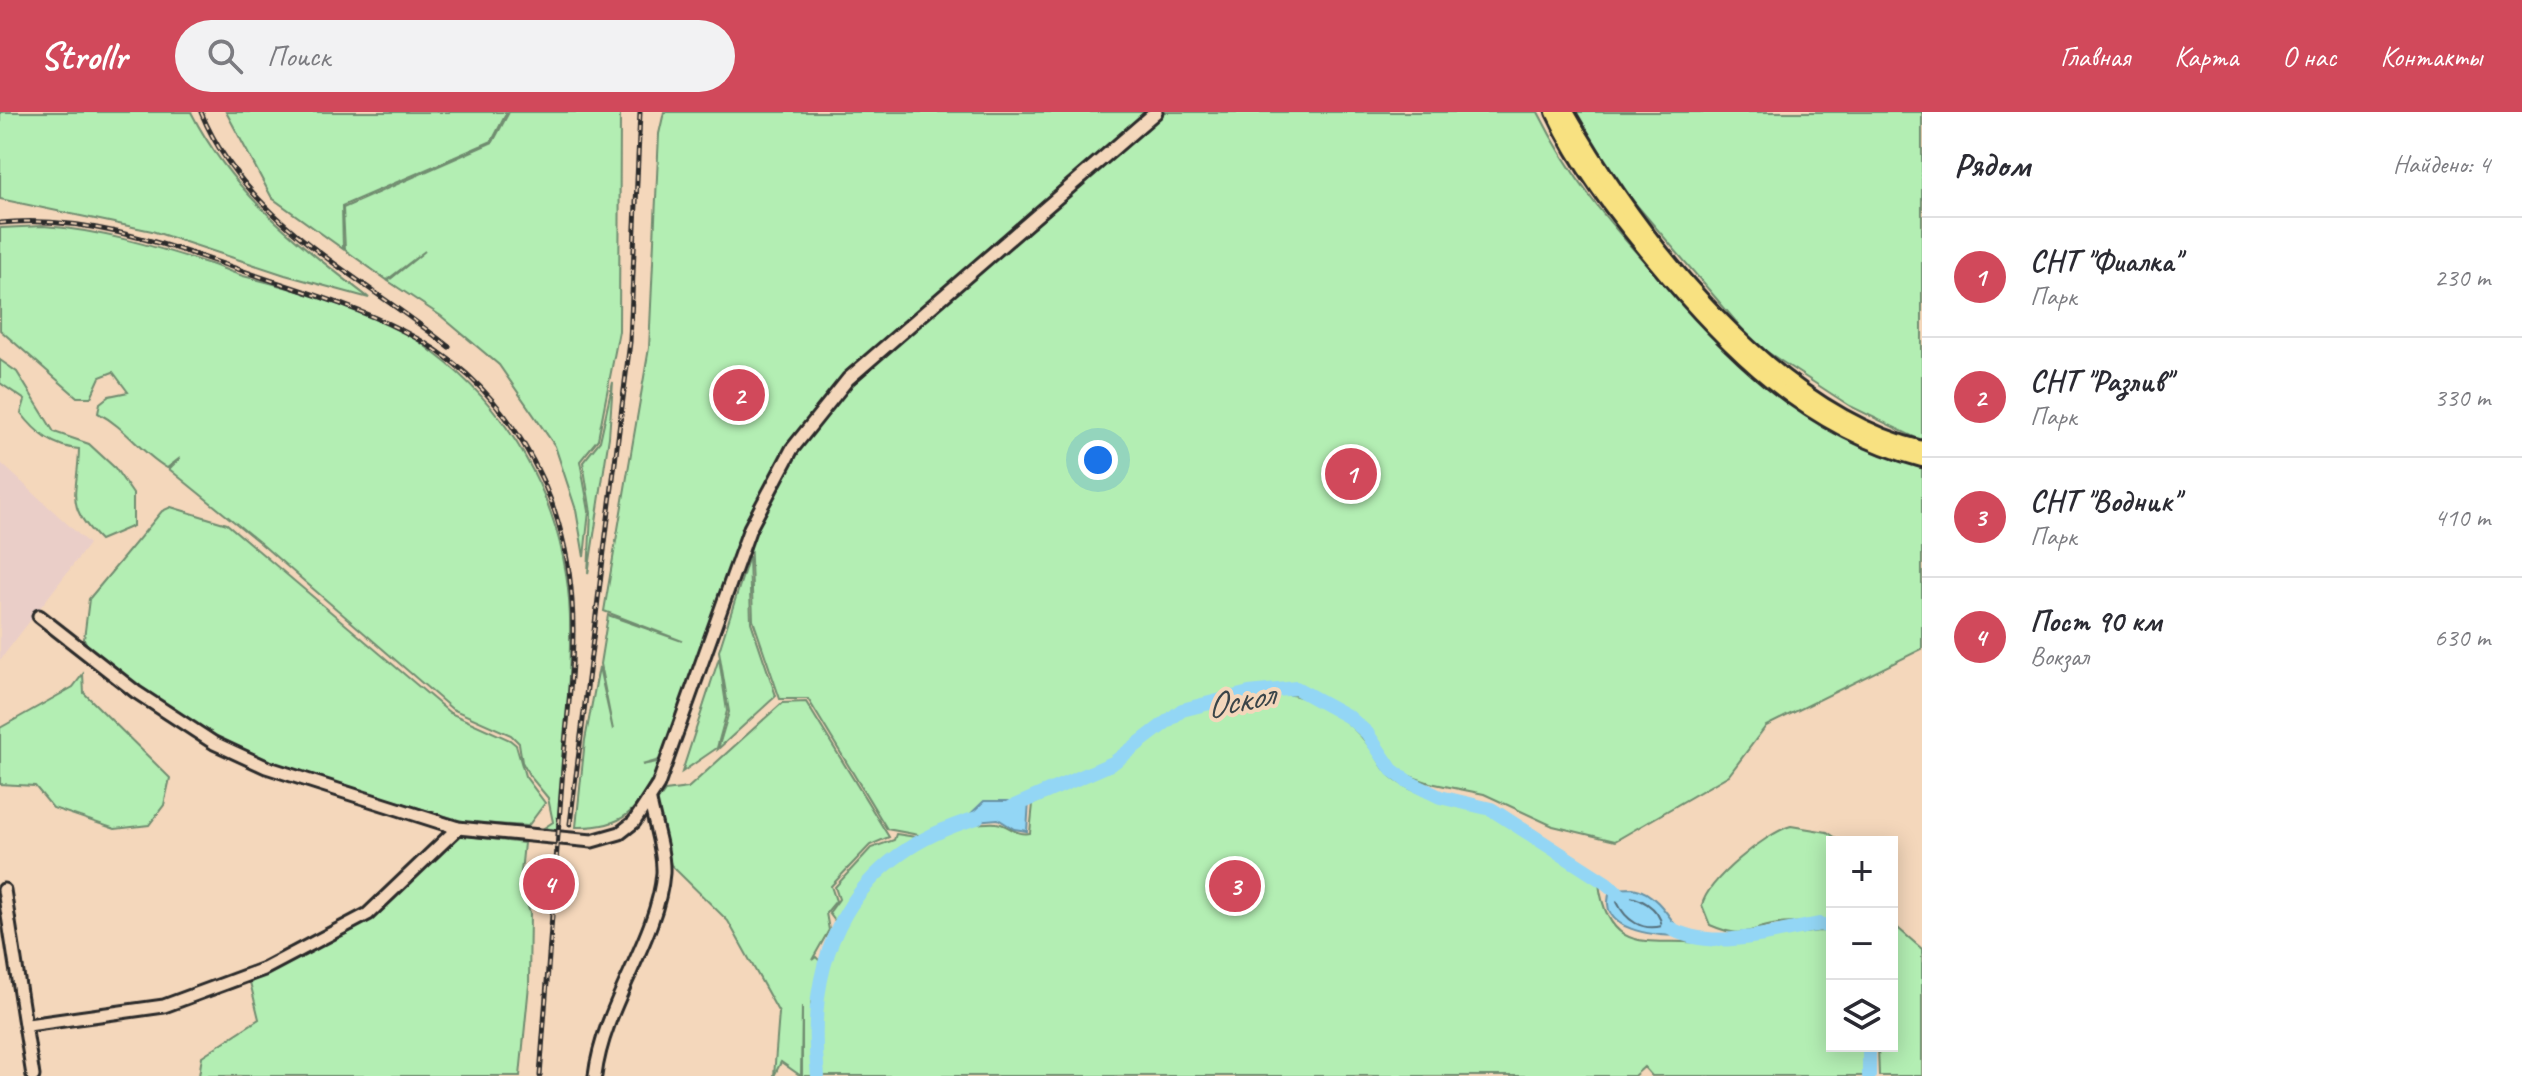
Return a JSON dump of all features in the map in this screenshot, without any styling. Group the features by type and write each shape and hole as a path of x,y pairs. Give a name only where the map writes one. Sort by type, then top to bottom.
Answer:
{"main road":[{"path":"1554,112 1582,163 1626,225 1729,346 1790,396 1848,430 1894,451 1922,459"},
{"path":"1566,112 1600,171 1686,282 1737,338 1791,384 1859,424 1922,449"}],"street":[{"path":"39,616 136,692 214,743 266,767 458,828 592,841 620,833 650,801 709,651 750,528 792,449 848,379 1156,112"},
{"path":"595,1076 598,1044 651,916 663,874 650,801"},
{"path":"28,1025 164,1006 264,969 368,914 458,828"},
{"path":"4,890 12,950 28,1025 33,1076"}],"shaded area":[{"path":"0,462 89,544 0,660"}],"green space":[{"path":"0,112 191,112 208,142 247,193 292,236 369,298 285,275 152,231 0,199"},
{"path":"226,112 507,112 492,141 342,206 343,249 272,198"},
{"path":"509,112 620,112 619,331 598,439 580,461 589,511 584,557 576,510 555,446 499,365 441,316 388,281 425,251 387,280 345,250 343,208 493,142"},
{"path":"664,112 1538,112 1564,159 1607,219 1687,309 1745,367 1809,417 1844,438 1922,467 1922,649 1766,726 1729,775 1615,841 1553,826 1484,794 1430,783 1392,770 1367,733 1349,717 1295,688 1249,693 1182,710 1113,763 1025,803 924,836 887,829 808,699 780,699 753,620 750,531 700,648 663,759 642,765 662,761 639,802 631,811 610,823 576,827 585,740 599,667 613,730 600,664 608,615 682,641 604,611 649,348 659,134"},
{"path":"1575,112 1922,112 1922,441 1850,406 1755,344 1617,182 1589,141"},
{"path":"43,226 85,231 146,245 322,298 377,318 426,346 465,379 491,407 532,470 548,505 567,579 569,671 557,830 544,828 553,822 548,798 529,775 522,762 519,743 511,735 452,709 259,542 169,469 180,458 167,468 117,425 98,413 100,403 109,396 128,392 113,372 100,377 91,397 77,397 0,330 0,228"},
{"path":"0,360 17,372 54,432 89,444 115,468 133,494 133,526 100,540 88,527 75,498 79,449 54,442 27,420 21,413 25,400 0,383"},
{"path":"613,382 609,437 588,574 591,513 583,462 600,441"},
{"path":"171,507 227,524 450,713 516,745 525,776 545,803 528,826 465,822 274,764 190,724 89,649 84,639 89,599 162,511"},
{"path":"749,556 751,622 776,696 718,749 729,712 719,651"},
{"path":"719,658 727,711 717,748 682,772"},
{"path":"83,674 84,693 170,778 164,805 149,825 115,829 53,808 35,786 0,784 0,728 73,687"},
{"path":"1283,694 1319,704 1352,727 1387,773 1402,785 1428,796 1479,808 1533,839 1599,884 1605,909 1614,926 1626,936 1657,942 1712,945 1826,932 1826,1052 1866,1052 1865,1076 1652,1076 1644,1067 1634,1076 821,1076 820,1013 832,952 844,923 860,897 881,873 924,840 952,828 996,823 1020,833 1030,833 1033,804 1114,767 1183,715 1249,697"},
{"path":"806,702 889,837 870,845 831,886 836,901 826,913 829,930 812,960 816,957 822,963 811,1003 813,1076 802,1076 802,1006 801,1076 781,1062 774,1076 779,1013 728,921 671,865 658,818 657,802 665,791 688,788 782,703"},
{"path":"1791,826 1827,832 1833,836 1826,836 1826,922 1779,924 1739,933 1710,925 1702,905 1715,883 1753,847"},
{"path":"896,834 916,837 870,874 835,921 829,913 839,899 835,887 871,848 894,840"},
{"path":"459,835 524,843 520,883 530,913 529,985 520,1076 199,1076 202,1056 259,1019 249,978 376,916"},
{"path":"1898,928 1922,949 1922,1076 1879,1076 1878,1052 1898,1052"}],"water":[{"path":"984,801 1029,801 1027,831 1014,829 998,819 962,822"},
{"path":"1633,888 1656,900 1683,936 1644,932 1619,923 1611,914 1608,903 1611,889"}],"waterway":[{"name":"Оскол","path":"1012,807 1113,763 1182,710 1249,693 1296,688 1349,717 1367,733 1392,770 1407,781 1440,797 1491,809 1606,883 1624,898"},
{"name":"Оскол","path":"818,1076 816,1031 820,988 829,949 846,914 869,882 898,856 934,834 977,818"},
{"name":"Оскол","path":"1668,927 1685,935 1723,940 1820,924 1826,926"},
{"name":"Оскол","path":"1869,1052 1869,1076"}],"railway":[{"path":"201,112 221,151 246,186 276,216 344,271 449,347"},
{"path":"570,824 630,342 640,112"},
{"path":"0,223 35,221 71,224 140,238 372,316 439,352 471,379 499,409 523,443 557,519 567,560 573,622 540,1076"}],"place":[{"name":"СНТ \"Разлив\"","path":"739,395"},
{"name":"СНТ \"Фиалка\"","path":"1351,474"},
{"name":"Пост 90 км","path":"549,884"},
{"name":"СНТ \"Водник\"","path":"1235,886"}]}
